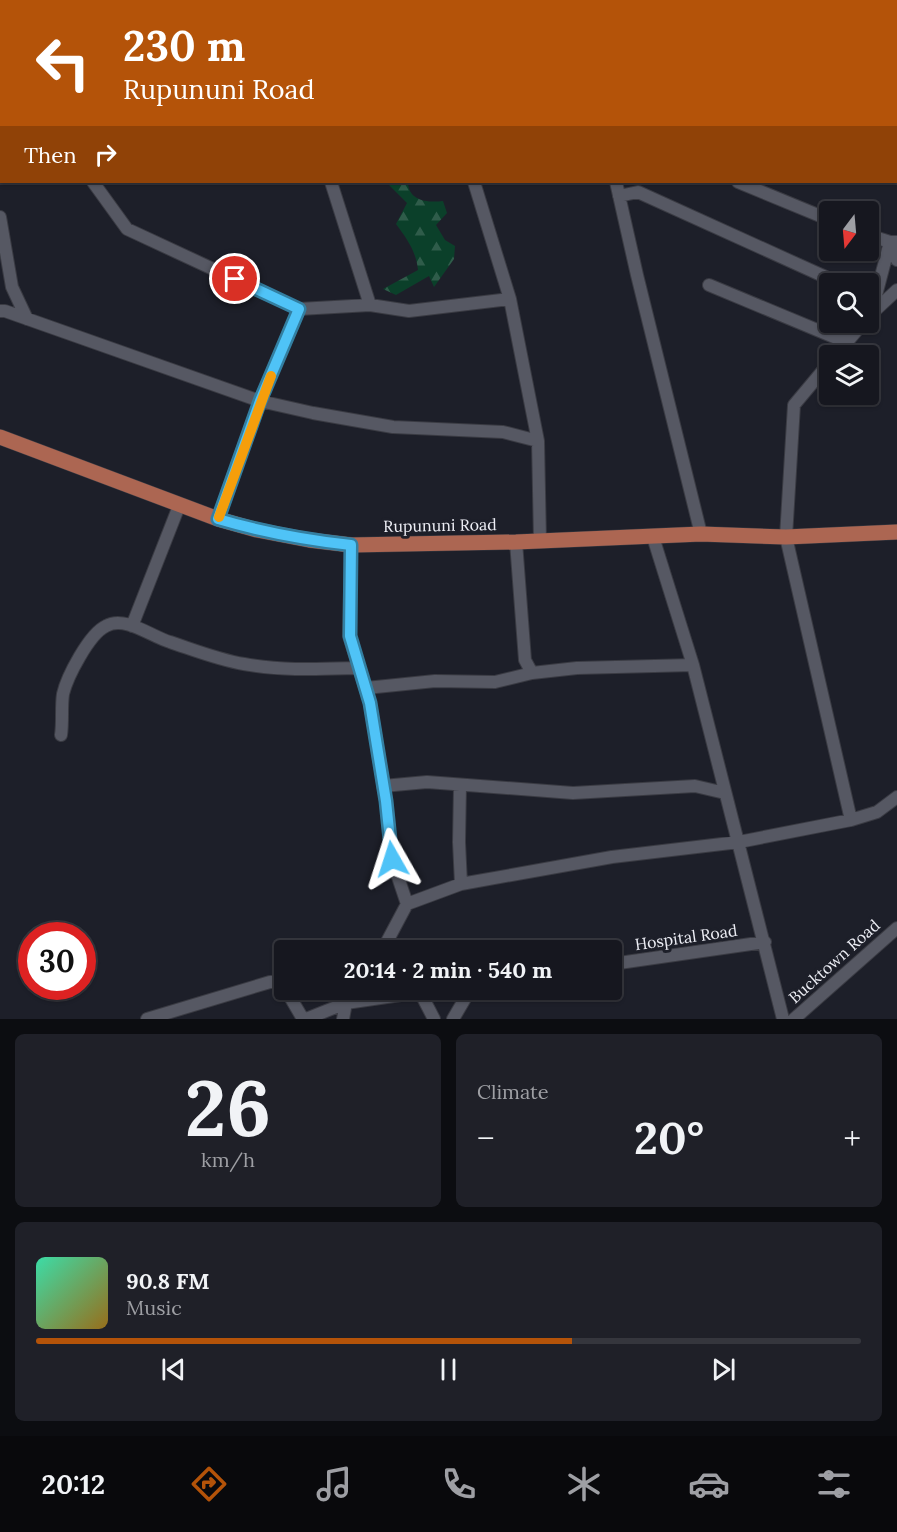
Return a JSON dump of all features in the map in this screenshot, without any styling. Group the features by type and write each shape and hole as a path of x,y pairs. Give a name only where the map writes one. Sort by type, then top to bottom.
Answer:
{"main road":[{"name":"Rupununi Road","path":"0,437 178,506 218,519 278,534 351,545 516,542 701,534 786,537 897,532"}],"street":[{"path":"94,183 127,229 299,309 370,305 409,311 510,299"},
{"path":"331,183 370,305"},
{"path":"474,183 510,299 538,441 540,541"},
{"path":"616,183 701,534"},
{"path":"752,184 819,215"},
{"path":"619,196 638,192 819,274"},
{"path":"0,217 12,287 27,319"},
{"path":"893,242 897,260"},
{"path":"879,286 893,242"},
{"path":"709,285 846,342"},
{"path":"879,297 897,290"},
{"path":"218,519 260,401 299,309"},
{"path":"0,311 5,310 260,401 393,427 503,432 538,441"},
{"path":"844,345 854,333"},
{"path":"819,375 794,405 786,537 850,820"},
{"path":"132,626 178,506"},
{"path":"653,537 693,665 783,1019"},
{"path":"516,542 525,660 532,673"},
{"path":"351,545 350,636 366,688 383,786 392,859 407,904"},
{"path":"61,735 63,696 70,673 91,640 106,625 121,623 132,626 160,639 243,664 307,670 358,668"},
{"path":"366,688 435,681 495,682 532,673 576,668 693,665"},
{"path":"383,786 427,782 573,793 696,786 725,793"},
{"path":"460,785 461,884"},
{"path":"388,940 407,904 461,884 612,857 739,842 850,820 877,812 897,797"},
{"name":"Bucktown Road","path":"794,1019 897,928"},
{"name":"Hospital Road","path":"622,963 765,942"},
{"path":"147,1019 274,982"},
{"path":"293,1000 305,1019 346,1003 366,1000"},
{"path":"343,1019 348,1000"},
{"path":"424,1000 434,1019"},
{"path":"453,1019 464,1000"}],"green space":[{"path":"387,183 408,183 411,193 415,197 431,202 443,201 447,213 436,225 445,240 455,246 454,259 434,287 429,276 396,295 383,289 418,270 413,251 396,224 407,203"}],"slow traffic":[{"path":"219,517 271,376"}],"route":[{"path":"235,279 299,309 260,401 218,519 257,530 351,545 350,636 370,703 386,801 392,859"}]}
